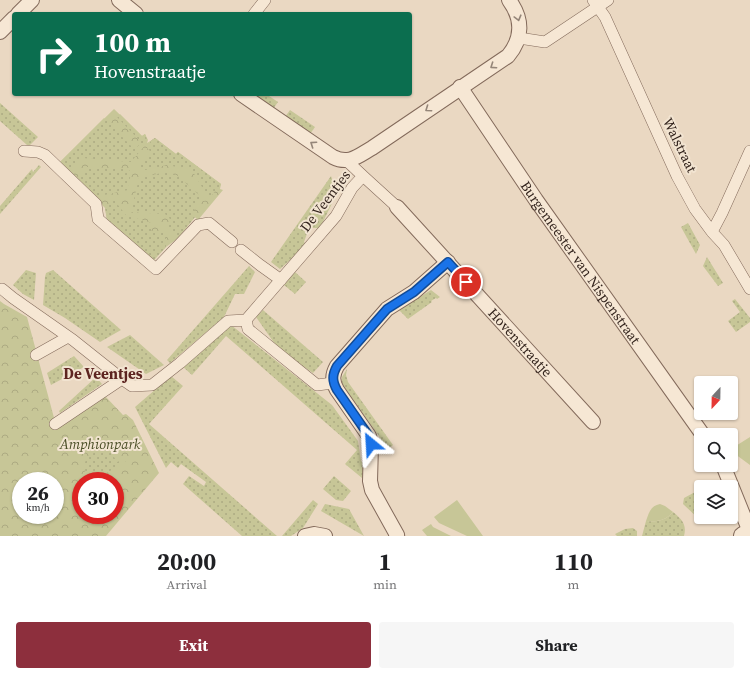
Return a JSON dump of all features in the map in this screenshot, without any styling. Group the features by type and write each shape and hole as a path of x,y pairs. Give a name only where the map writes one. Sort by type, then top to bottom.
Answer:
{"street":[{"path":"20,12 32,0"},
{"path":"119,0 134,12"},
{"path":"256,12 265,0"},
{"path":"244,96 321,150 340,160 347,161 372,148 460,87 508,56 515,48 519,38 518,16 509,0"},
{"path":"519,38 545,42 595,3 608,0"},
{"name":"Walstraat","path":"595,3 605,17 677,176 695,209 724,245 750,289"},
{"path":"0,32 12,20"},
{"name":"Burgemeester van Nispenstraat","path":"460,87 536,200 698,428"},
{"path":"24,151 38,152 45,155 96,204 98,219 156,269 198,225 208,223 232,242"},
{"path":"712,232 750,151"},
{"name":"De Veentjes","path":"246,320 336,216 352,188 363,176 347,161"},
{"name":"Hovenstraatje","path":"363,176 397,208 448,262 593,422"},
{"path":"241,250 281,280"},
{"path":"396,536 397,535 372,490 370,481 371,444 369,436 333,383 333,373 337,366 387,309 414,292 448,262"},
{"path":"2,289 132,386 152,385 180,363 228,321 246,320 248,329 317,385 333,383"},
{"path":"36,355 68,337"},
{"path":"55,424 122,379"},
{"path":"726,472 750,532 743,536"},
{"path":"306,536 314,534 325,536"}],"green space":[{"path":"254,96 269,96 278,102 273,109"},
{"path":"0,103 38,137 30,145 27,145 0,121"},
{"path":"114,109 142,136 145,134 148,140 147,143 155,138 176,154 178,152 221,184 220,189 223,190 198,220 195,217 177,239 166,247 153,261 107,220 105,208 60,162"},
{"path":"290,110 315,127 310,134 285,117"},
{"path":"120,114 142,136 145,134 146,142 142,149 136,143 139,140 117,117"},
{"path":"104,118 132,147 135,144 141,150 131,162 82,158 69,170 60,162"},
{"path":"155,138 176,154 178,152 221,184 219,189 216,190 209,199 192,170 167,165 141,171 139,163 151,152 147,148 151,141"},
{"path":"39,165 41,167 0,214 0,206 32,169 33,172"},
{"path":"87,167 128,169 131,172 128,190 95,197 77,178"},
{"path":"166,172 178,176 206,201 200,200 195,204 194,211 200,218 198,220 195,217 177,239 167,225 171,220 165,214 131,212 139,178"},
{"path":"331,176 337,193 320,228 309,228 304,242 307,245 280,269 271,262"},
{"path":"114,200 126,215 151,223 151,232 166,233 166,247 153,261 107,220 105,208"},
{"path":"688,223 700,245 696,254 681,227"},
{"path":"707,257 723,283 718,286 703,266"},
{"path":"249,266 255,272 244,294 235,294 224,317 170,363 167,360"},
{"path":"26,270 36,273 34,300 23,294 13,285"},
{"path":"53,270 121,330 100,342 43,305 46,273"},
{"path":"295,272 306,282 295,294 284,285"},
{"path":"431,290 440,297 431,301 432,302 408,319 399,310"},
{"path":"735,299 750,318 750,322 736,332 728,321 740,312 732,301"},
{"name":"Amphionpark","path":"0,301 27,317 57,429 105,396 123,415 126,414 133,420 159,473 124,515 124,472 72,472 72,524 116,524 106,536 0,536"},
{"path":"263,310 323,362 313,373 286,355 277,347 256,317"},
{"path":"231,325 332,405 358,441 361,461 365,465 362,478 345,464 357,450 226,336 192,375 182,366"},
{"path":"130,335 164,365 146,374 107,347"},
{"path":"74,356 84,367 51,385 47,373"},
{"path":"347,369 346,375 348,382 393,445 385,452 382,448 381,439 342,384 342,377"},
{"path":"171,376 183,386 149,424 277,536 242,536 183,484 189,476 204,486 206,482 181,464 178,468 171,462 166,468 135,407"},
{"path":"96,377 102,384 60,413 59,411"},
{"path":"750,437 750,465 738,456 738,445"},
{"path":"105,442 117,462 125,459 126,461 108,472 86,472 84,465 85,462"},
{"path":"334,476 351,491 343,501 336,500 323,489"},
{"path":"694,493 694,514 683,504 684,498"},
{"path":"313,500 318,504 303,528 291,536 282,536"},
{"path":"457,500 483,536 467,536 439,523 434,517"},
{"path":"325,504 349,509 364,536 321,511"},
{"path":"660,504 673,512 661,520 646,521 652,508"},
{"path":"673,512 683,522 685,529 684,536 642,536 646,521 661,520"},
{"path":"431,524 433,527 451,536 427,536 422,530"},
{"path":"633,528 637,531 637,536 617,536 615,534 625,529"}],"district":[{"name":"De Veentjes","path":"103,374"}],"route":[{"path":"371,444 369,436 333,383 333,373 337,366 387,309 414,292 448,262 466,282"}]}
